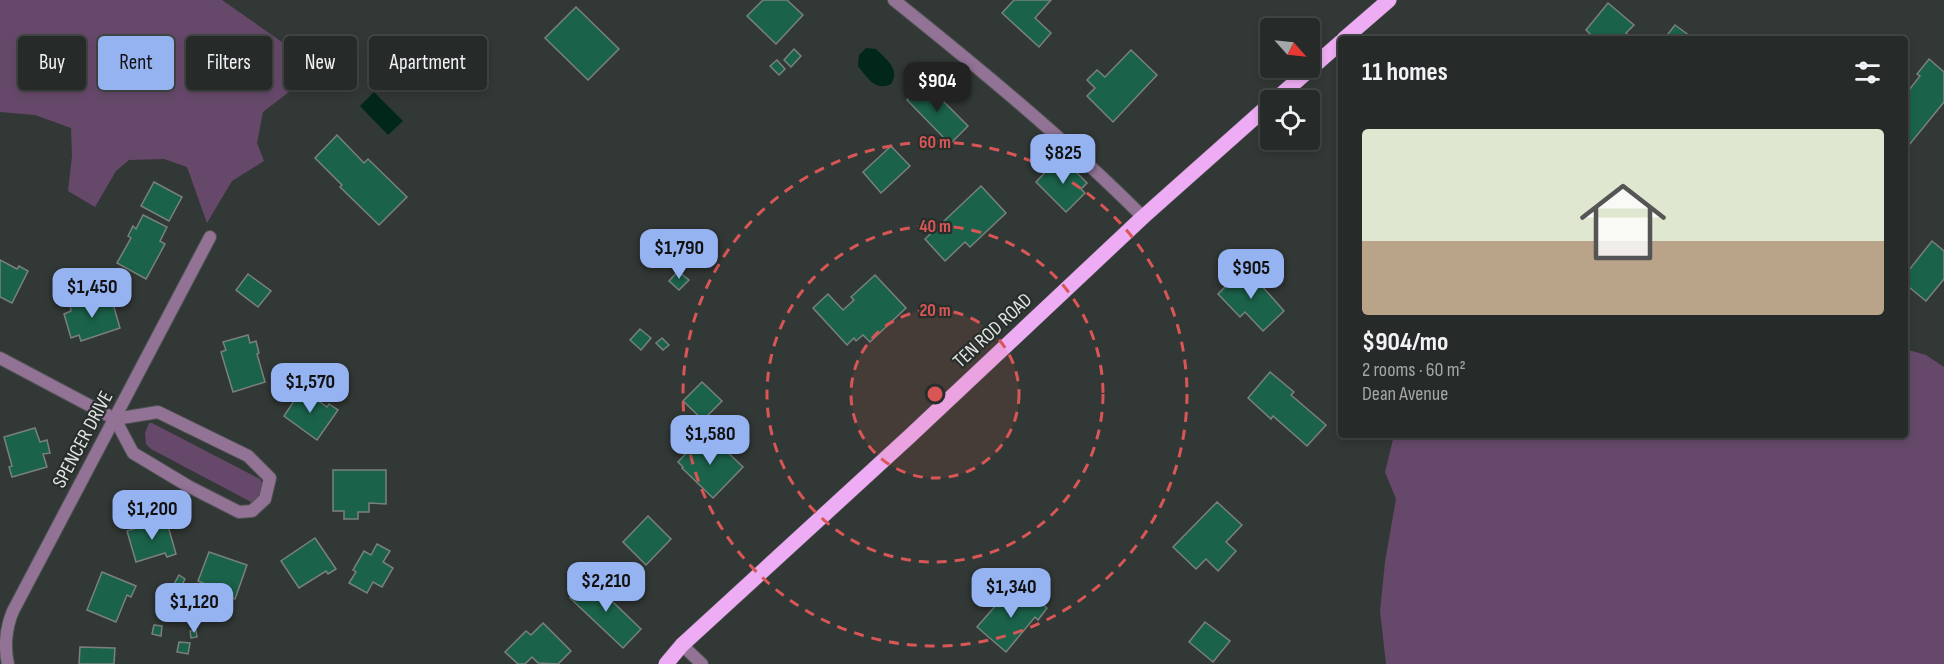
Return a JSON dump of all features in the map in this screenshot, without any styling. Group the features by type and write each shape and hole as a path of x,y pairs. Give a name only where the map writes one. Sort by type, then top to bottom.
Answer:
{"main road":[{"path":"1347,36 1389,0"},
{"path":"1286,90 1338,45"},
{"name":"TEN ROD ROAD","path":"666,664 682,645 910,436 1143,217 1260,113"}],"street":[{"path":"894,0 979,68 1107,181 1143,217"},
{"name":"SPENCER DRIVE","path":"8,664 4,633 13,611 210,237"},
{"path":"0,358 115,419 133,453 188,486 239,512 252,511 265,499 270,478 248,456 158,412 115,419"},
{"path":"682,645 702,664"}],"shaded area":[{"path":"0,0 222,0 284,43 284,90 292,90 263,112 257,143 264,161 232,181 207,223 187,167 164,159 129,160 116,171 95,207 68,191 72,156 71,128 35,115 0,112"},
{"path":"866,48 876,49 891,65 894,79 891,84 876,85 858,66 859,55"},
{"path":"374,92 403,121 388,135 360,106"},
{"path":"1908,350 1926,355 1944,367 1944,664 1386,664 1380,611 1385,562 1396,499 1385,472 1393,438 1908,438"},
{"path":"149,423 260,479 264,486 262,495 251,502 151,449 146,444 145,433"}],"building":[{"path":"763,0 787,0 803,15 776,44 747,16"},
{"path":"1014,0 1051,0 1035,18 1051,33 1039,47 1002,13"},
{"path":"1608,3 1634,25 1626,33 1630,36 1590,36 1586,30"},
{"path":"576,7 619,49 588,80 545,38"},
{"path":"1675,25 1690,36 1666,36"},
{"path":"794,49 801,56 791,67 784,60"},
{"path":"1131,50 1157,75 1113,122 1087,96 1095,88 1087,80 1097,70 1105,77"},
{"path":"1929,59 1944,72 1944,102 1908,146 1908,91 1920,76 1917,74"},
{"path":"777,60 785,69 779,75 770,66"},
{"path":"924,82 968,126 950,144 907,100"},
{"path":"337,135 364,163 368,159 407,197 379,225 340,187 342,185 315,158"},
{"path":"891,146 910,166 881,193 863,172"},
{"path":"1063,159 1087,183 1081,189 1085,193 1066,212 1036,182 1055,162 1057,165"},
{"path":"154,182 182,197 169,221 141,206"},
{"path":"981,186 1006,213 970,247 965,242 945,261 925,239"},
{"path":"143,215 167,227 160,241 165,244 146,279 117,263 131,238 128,236 133,226 136,229"},
{"path":"1932,241 1944,251 1944,279 1926,301 1908,286 1908,271"},
{"path":"0,260 17,269 19,266 28,271 12,303 0,297"},
{"path":"1245,267 1284,311 1263,331 1245,312 1240,317 1218,294"},
{"path":"678,271 689,280 679,290 669,281"},
{"path":"248,274 271,291 258,307 236,290"},
{"path":"875,275 906,308 870,342 863,335 856,341 854,338 847,345 813,308 828,294 843,310 854,300 851,297"},
{"path":"111,297 120,328 81,341 79,335 71,338 64,314 71,311 70,305 80,302 82,306"},
{"path":"640,329 651,338 641,350 630,340"},
{"path":"248,335 250,343 256,341 259,353 257,354 265,382 233,392 221,352 226,350 223,342"},
{"path":"662,338 669,345 663,350 656,343"},
{"path":"1270,372 1294,392 1291,395 1326,425 1307,446 1273,416 1271,419 1248,398"},
{"path":"702,382 722,401 703,420 683,401"},
{"path":"302,389 327,407 329,404 338,410 317,440 284,416"},
{"path":"35,428 40,442 47,440 50,453 43,454 47,467 12,477 9,467 12,466 4,437"},
{"path":"712,437 743,467 713,498 678,462 696,443 701,448"},
{"path":"333,470 386,470 386,504 369,503 369,512 358,512 358,519 344,519 344,511 333,511"},
{"path":"1217,502 1242,525 1226,542 1236,551 1218,571 1206,559 1196,569 1173,547"},
{"path":"648,516 671,539 646,565 623,542"},
{"path":"166,519 176,554 167,557 165,553 136,562 127,531"},
{"path":"315,538 336,569 328,574 326,571 299,588 281,561"},
{"path":"377,544 390,551 383,562 393,568 382,587 373,582 367,593 349,583 356,572 353,570 364,551 371,555"},
{"path":"209,552 247,565 235,599 225,595 226,592 198,581"},
{"path":"102,572 136,586 131,597 127,595 116,622 87,610"},
{"path":"179,575 185,579 180,588 174,584"},
{"path":"589,579 641,629 623,648 570,598"},
{"path":"1026,590 1047,608 1038,620 1035,617 1006,652 977,627 1004,596 1013,604"},
{"path":"1205,622 1230,641 1213,662 1189,642"},
{"path":"543,623 571,651 558,664 538,663 532,657 525,664 518,664 505,652 526,631 531,635"},
{"path":"154,625 162,626 161,636 152,634"},
{"path":"196,630 197,637 191,638 190,631"},
{"path":"179,642 190,643 188,654 177,652"},
{"path":"80,647 115,648 114,664 79,664"}]}
